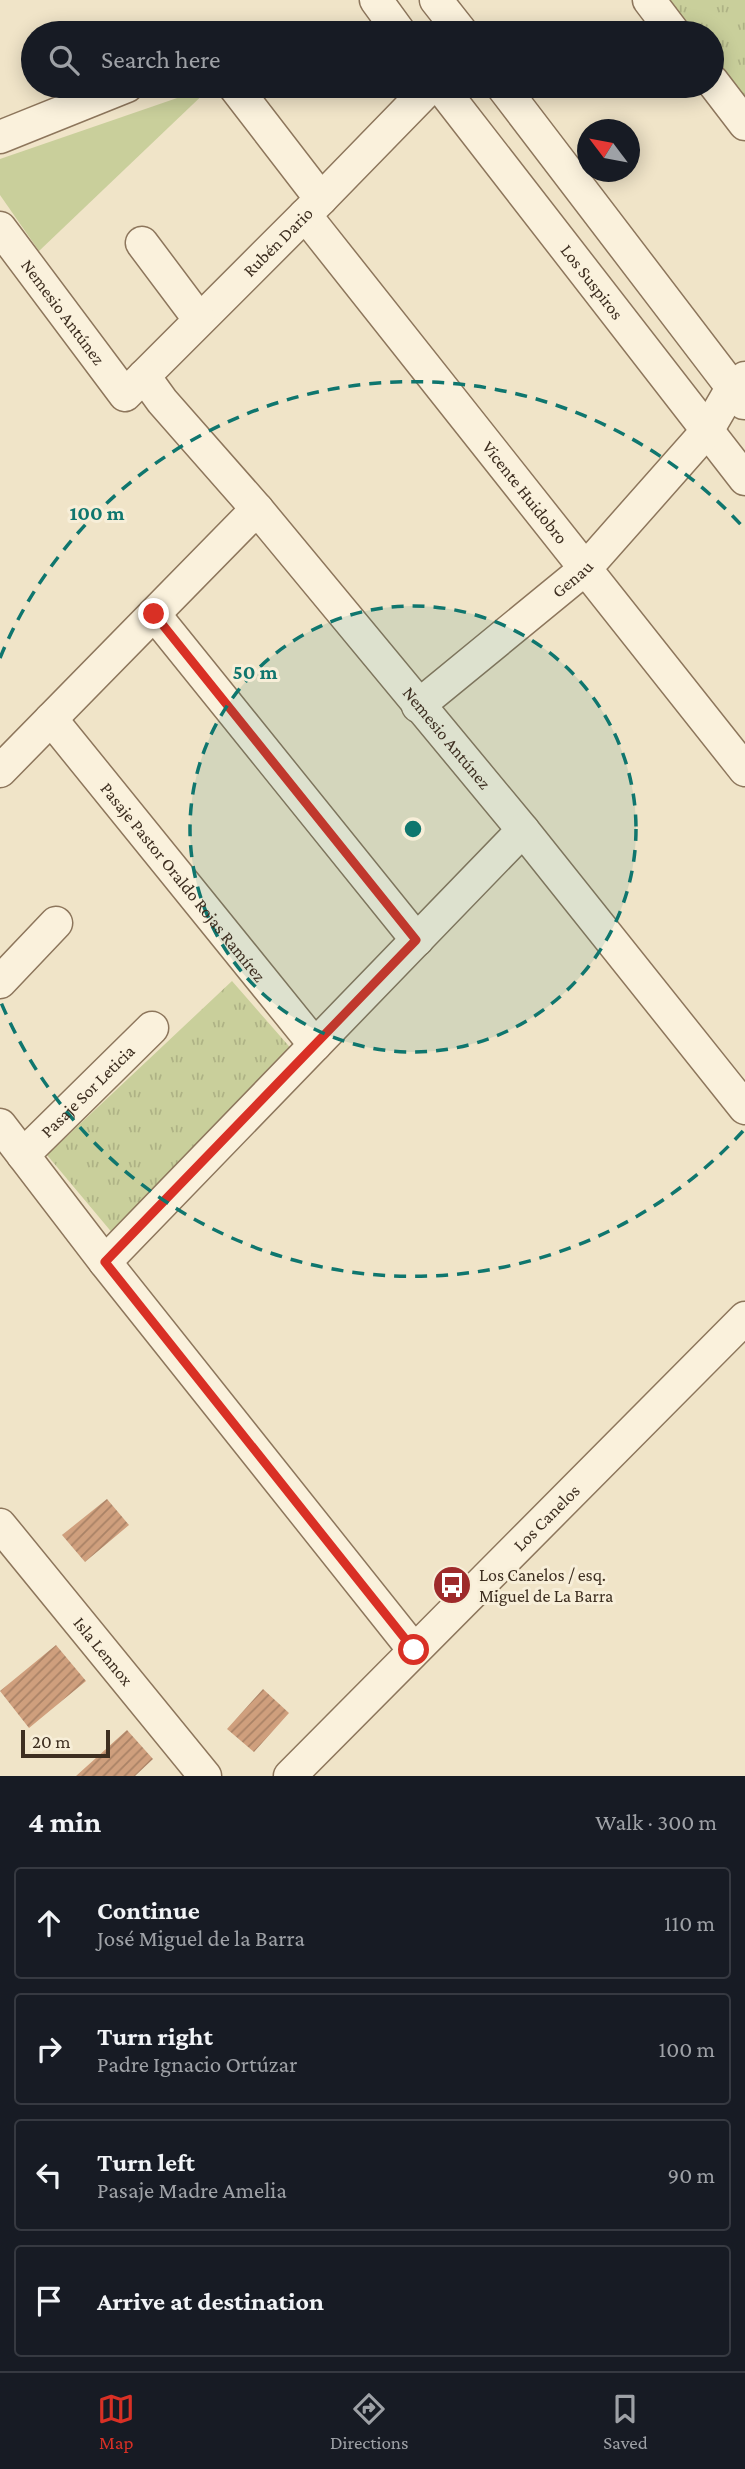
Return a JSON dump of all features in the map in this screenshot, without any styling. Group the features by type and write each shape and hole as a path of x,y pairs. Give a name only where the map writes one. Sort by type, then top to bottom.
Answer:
{"street":[{"path":"376,0 391,21"},
{"path":"436,0 453,21"},
{"path":"649,0 665,21"},
{"path":"724,97 745,124"},
{"path":"0,137 97,98"},
{"name":"Vicente Huidobro","path":"242,98 313,207 585,569 745,770"},
{"name":"Rubén Dario","path":"134,385 418,98"},
{"name":"Los Suspiros","path":"449,98 745,479"},
{"path":"511,98 741,390"},
{"name":"Nemesio Antúnez","path":"0,228 134,385 162,401 257,509 523,830 745,1108"},
{"path":"142,243 200,319"},
{"name":"Genau","path":"418,706 585,569 741,390"},
{"path":"0,771 257,509"},
{"path":"154,614 416,940"},
{"name":"Pasaje Pastor Oraldo Rojas Ramírez","path":"51,719 315,1045"},
{"path":"105,1262 523,830"},
{"path":"0,982 56,923"},
{"name":"Pasaje Sor Leticia","path":"23,1155 152,1028"},
{"path":"0,1125 105,1262 414,1650"},
{"name":"Los Canelos","path":"290,1776 745,1318"},
{"name":"Isla Lennox","path":"0,1525 205,1776"}],"green space":[{"path":"659,0 745,0 745,111 724,84 724,21 676,21"},
{"path":"177,98 199,98 39,251 0,195 0,159"},
{"path":"232,981 294,1052 114,1235 47,1155"}],"building":[{"path":"107,1499 129,1525 85,1562 62,1535"},
{"path":"56,1645 86,1681 29,1728 0,1691"},
{"path":"263,1689 289,1713 254,1752 227,1729"},
{"path":"127,1730 153,1759 135,1776 76,1776"}],"place":[{"name":"Los Canelos / esq. Miguel de La Barra","path":"452,1585"}],"route":[{"path":"154,614 416,940 105,1262 414,1650"}]}
